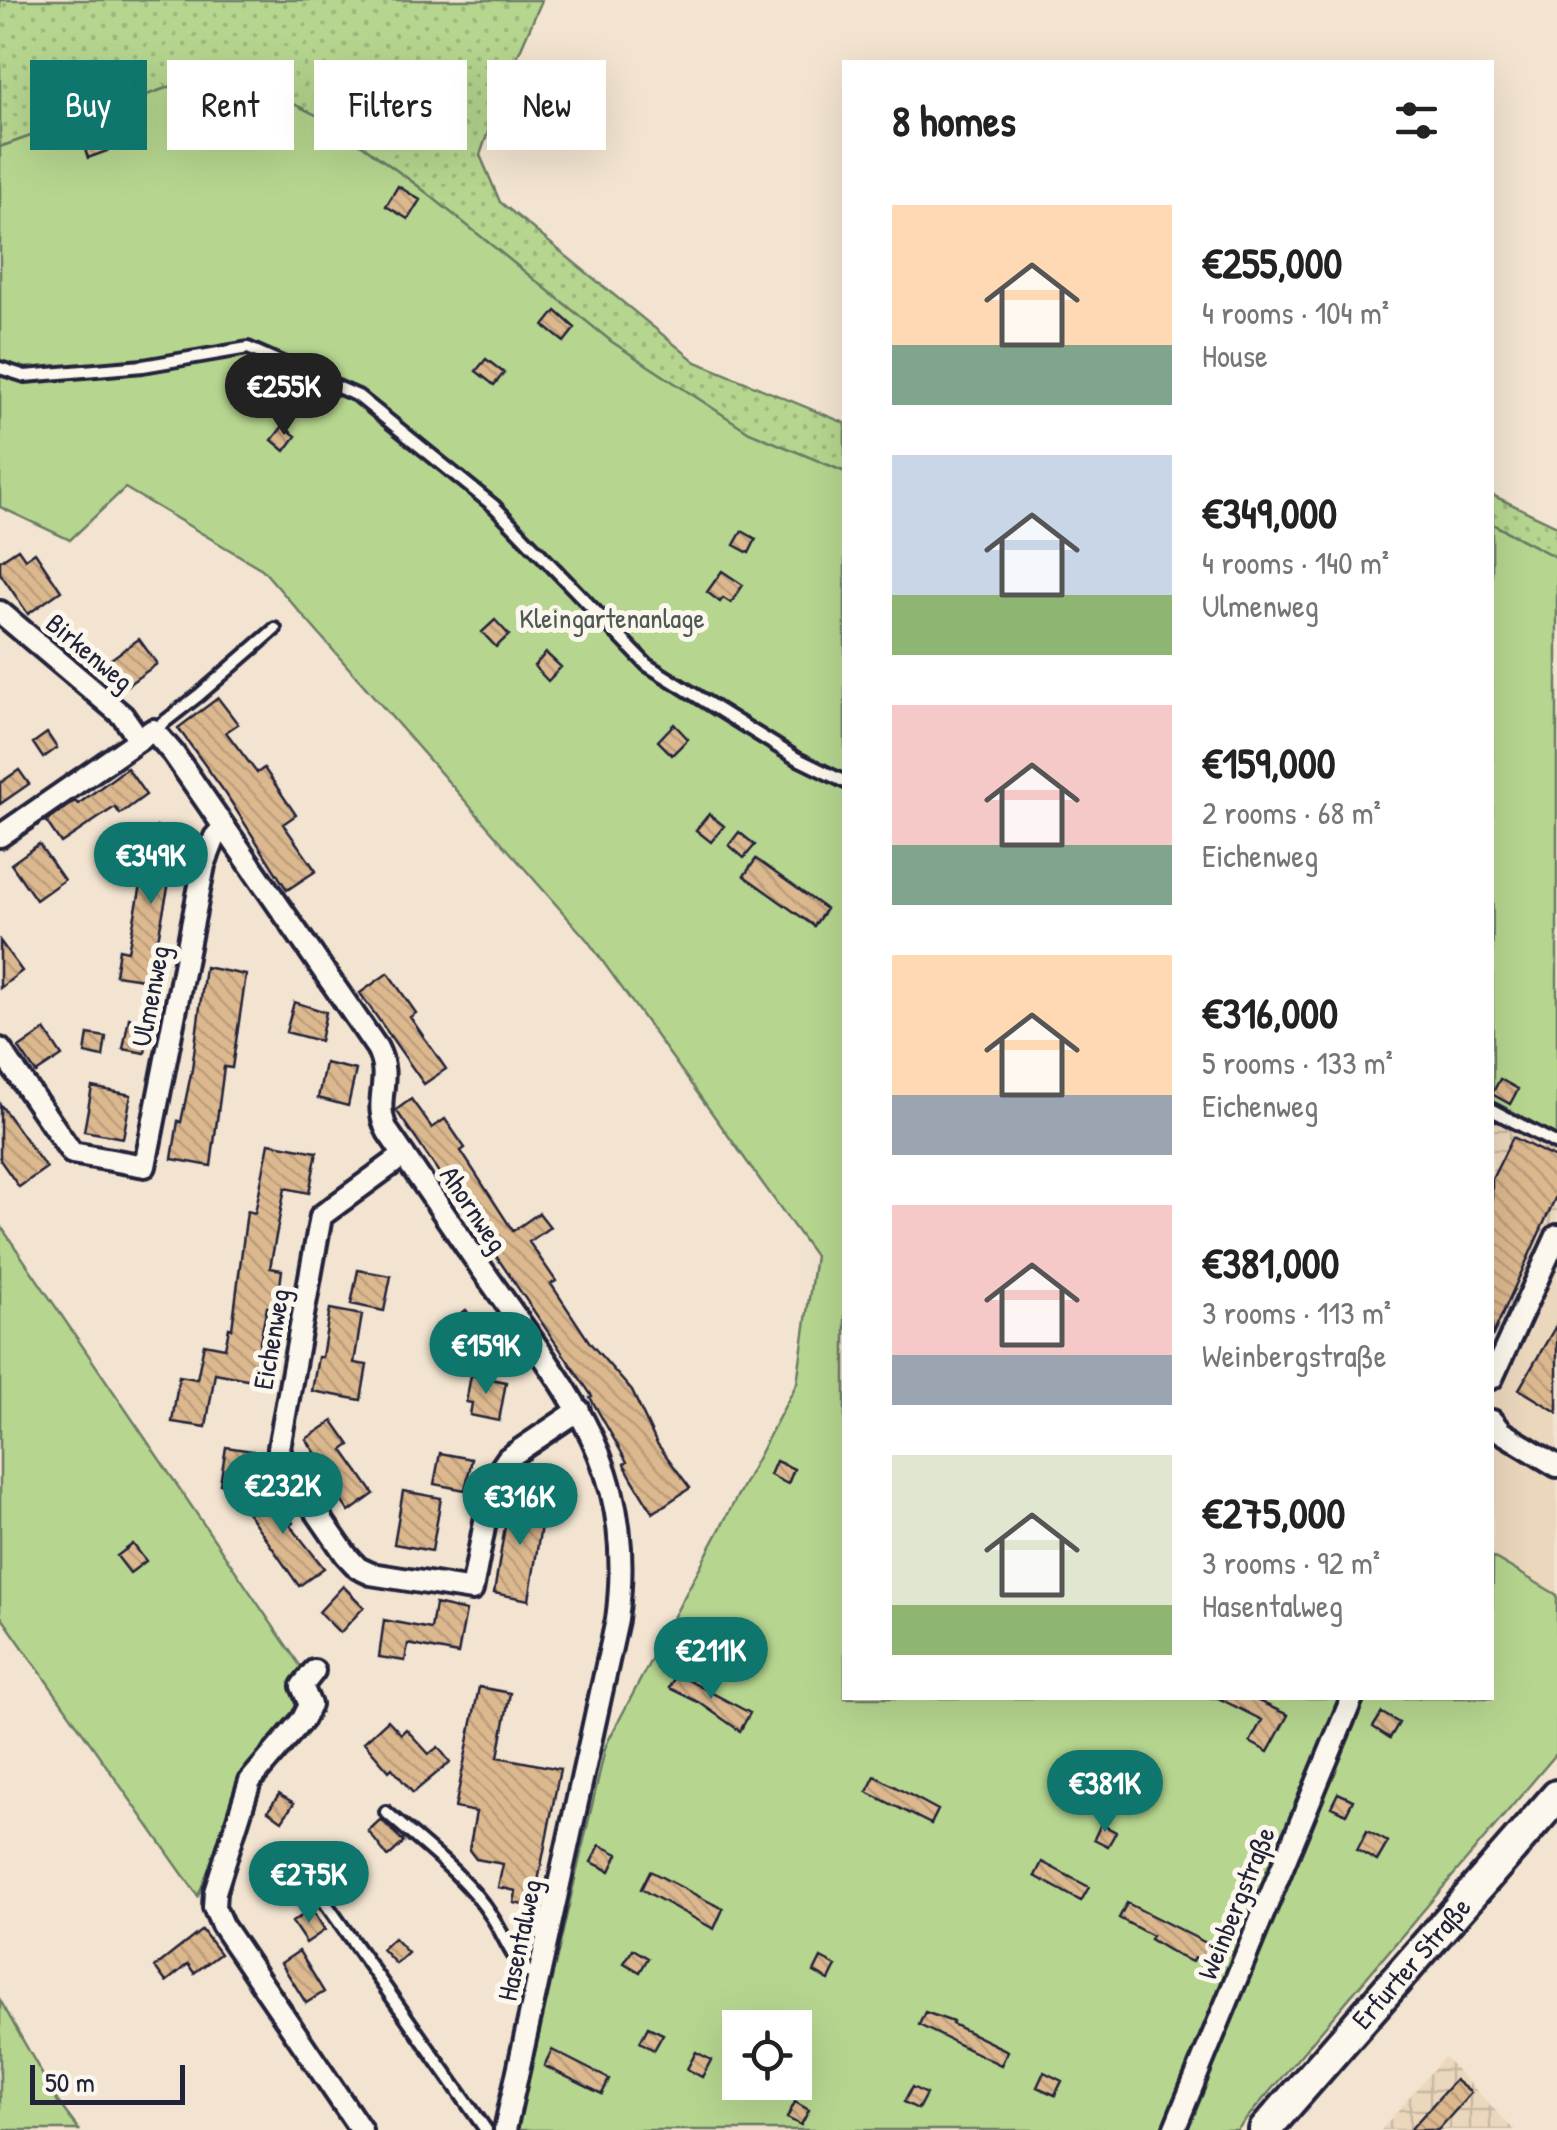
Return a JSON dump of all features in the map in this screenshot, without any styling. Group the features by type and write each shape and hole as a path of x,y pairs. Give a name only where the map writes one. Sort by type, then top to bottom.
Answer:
{"main road":[{"name":"Erfurter Straße","path":"1264,2130 1557,1796"}],"street":[{"name":"Birkenweg","path":"0,612 146,735"},
{"path":"0,836 146,735 173,752 224,826"},
{"name":"Ulmenweg","path":"0,1048 72,1152 145,1166 204,864 214,837 224,826"},
{"name":"Ahornweg","path":"224,826 377,1048 386,1074 381,1114 404,1155 580,1410 607,1470 619,1522 622,1562 616,1620 585,1762"},
{"name":"Eichenweg","path":"404,1155 321,1216 279,1448 284,1466 346,1556 371,1574 472,1590 493,1480 499,1468 580,1410"},
{"path":"1494,1374 1557,1236"},
{"path":"1494,1423 1501,1432 1557,1466"},
{"path":"314,1671 302,1686 310,1705 303,1720 250,1782 214,1907 222,1925 361,2130"},
{"name":"Weinbergstraße","path":"1174,2130 1351,1700"},
{"name":"Hasentalweg","path":"504,2130 585,1762"}],"lane":[{"path":"0,368 25,376 143,366 248,348 358,396 494,506 647,665 796,758 842,781"},
{"path":"146,735 199,696 274,629"},
{"path":"1494,1111 1557,1144"},
{"path":"386,1812 456,1872 491,1916 517,1962 540,1978"},
{"path":"317,1891 486,2130"}],"shaded area":[{"path":"1494,1102 1557,1135 1557,1211 1494,1349"},
{"path":"1557,1211 1557,1595 1494,1558 1494,1349"},
{"path":"1444,2057 1514,2130 1381,2130"}],"green space":[{"path":"0,0 542,0 516,60 487,60 487,135 480,155 500,202 696,362 842,422 842,471 749,432 612,342 368,150 467,150 467,60 314,60 314,114 294,104 294,60 167,60 167,88 147,95 147,60 30,60 30,136 0,147"},
{"name":"Kleingartenanlage","path":"167,88 167,150 294,150 294,104 314,114 314,150 368,150 612,342 749,432 842,471 842,1700 1494,1700 1494,1558 1557,1595 1557,1753 1237,2130 517,2130 606,1745 797,1383 815,1256 588,941 262,569 125,488 70,540 0,507 0,147 30,136 30,150 147,150 147,95"},
{"path":"1494,496 1557,526 1557,558 1494,525"},
{"path":"1494,525 1557,558 1557,1135 1494,1102"},
{"path":"0,1225 303,1670 292,1686 301,1708 247,1773 198,1896 0,1615"},
{"path":"0,2000 58,2102 79,2130 0,2130"}],"building":[{"path":"85,150 107,150 107,151 88,158"},
{"path":"398,186 420,200 408,219 386,206"},
{"path":"556,311 575,328 564,342 544,326"},
{"path":"486,359 504,373 494,385 476,371"},
{"path":"283,426 296,436 285,451 272,440"},
{"path":"742,531 756,539 749,553 734,545"},
{"path":"18,549 25,559 35,552 61,591 28,614 0,573 0,561"},
{"path":"722,571 743,585 731,603 723,598 720,602 707,592"},
{"path":"495,620 509,635 496,647 482,632"},
{"path":"139,639 157,664 122,689 104,664"},
{"path":"546,653 561,667 548,681 534,666"},
{"path":"218,698 238,724 226,732 257,773 264,768 296,815 283,824 316,871 287,890 178,728"},
{"path":"674,724 688,739 672,755 658,741"},
{"path":"47,733 57,748 43,758 33,743"},
{"path":"127,768 146,795 120,814 115,807 61,843 46,821 75,801 78,804"},
{"path":"19,770 29,784 0,804 0,783"},
{"path":"709,814 724,826 711,842 696,830"},
{"path":"157,827 185,831 181,863 173,862 150,980 115,975 119,949 128,951 141,885 149,886"},
{"path":"739,832 755,845 744,858 729,845"},
{"path":"39,844 64,880 36,900 11,864"},
{"path":"756,859 826,909 814,926 744,876"},
{"path":"0,941 22,971 0,988"},
{"path":"205,967 246,975 232,1068 224,1067 211,1166 172,1159 192,1069"},
{"path":"388,973 416,1013 410,1017 446,1069 424,1084 360,993"},
{"path":"294,1002 326,1012 320,1041 286,1032"},
{"path":"129,1018 151,1022 145,1053 123,1049"},
{"path":"45,1030 62,1056 36,1073 19,1048"},
{"path":"88,1034 106,1037 103,1057 85,1053"},
{"path":"325,1063 356,1070 348,1106 318,1098"},
{"path":"1500,1079 1518,1089 1510,1104 1494,1095"},
{"path":"92,1087 131,1095 123,1138 84,1131"},
{"path":"411,1099 432,1128 445,1119 513,1231 539,1213 550,1227 529,1242 556,1281 551,1284 590,1343 632,1391 656,1442 690,1488 653,1513 624,1464 627,1462 592,1396 396,1110"},
{"path":"0,1104 46,1168 19,1187 0,1160"},
{"path":"1513,1137 1557,1159 1557,1194 1494,1333 1494,1175"},
{"path":"269,1143 317,1152 309,1193 285,1188 270,1268 282,1270 277,1309 267,1307 252,1380 215,1373 206,1427 172,1422 179,1376 197,1379 204,1344 225,1348 229,1328 232,1329 247,1211 255,1213"},
{"path":"358,1270 391,1276 384,1311 351,1304"},
{"path":"330,1309 362,1315 354,1363 367,1365 361,1400 312,1391"},
{"path":"466,1310 482,1333 455,1351 439,1328"},
{"path":"1557,1324 1557,1412 1519,1389"},
{"path":"471,1375 506,1382 499,1421 470,1415 472,1403 466,1402"},
{"path":"333,1421 350,1445 343,1450 374,1494 349,1512 329,1483 334,1480 306,1439"},
{"path":"226,1447 253,1451 247,1488 220,1484"},
{"path":"440,1453 472,1459 465,1490 434,1484"},
{"path":"776,1461 794,1469 788,1484 770,1475"},
{"path":"269,1489 293,1523 290,1525 324,1568 299,1586 243,1506"},
{"path":"403,1491 441,1498 432,1551 394,1544"},
{"path":"510,1496 545,1501 529,1600 494,1593"},
{"path":"133,1544 146,1561 130,1573 117,1556"},
{"path":"343,1586 364,1607 340,1633 319,1612"},
{"path":"435,1604 466,1611 458,1654 408,1644 405,1661 379,1657 384,1620 431,1629"},
{"path":"676,1674 750,1713 740,1731 700,1703 669,1688"},
{"path":"479,1687 510,1693 498,1757 560,1769 533,1907 514,1903 516,1891 498,1887 503,1864 476,1859 469,1850 476,1812 455,1808"},
{"path":"1222,1700 1256,1700 1288,1715 1268,1752 1250,1742 1262,1720"},
{"path":"1382,1713 1399,1723 1390,1738 1373,1727"},
{"path":"388,1720 401,1734 406,1729 429,1754 438,1747 450,1762 413,1793 364,1742"},
{"path":"875,1776 938,1810 931,1824 867,1792"},
{"path":"1338,1793 1353,1800 1346,1814 1331,1807"},
{"path":"279,1794 294,1803 282,1821 268,1811"},
{"path":"381,1819 404,1842 388,1857 368,1831"},
{"path":"1101,1824 1116,1832 1108,1846 1094,1839"},
{"path":"1367,1831 1388,1842 1377,1861 1357,1850"},
{"path":"600,1845 618,1854 610,1871 591,1862"},
{"path":"1042,1862 1089,1887 1081,1901 1035,1876"},
{"path":"650,1871 723,1909 714,1929 641,1889"},
{"path":"338,1873 351,1892 339,1901 323,1884"},
{"path":"1127,1903 1224,1952 1216,1969 1194,1958 1192,1962 1176,1955 1119,1918"},
{"path":"312,1909 325,1930 306,1943 292,1922"},
{"path":"202,1930 220,1954 194,1973 188,1964 166,1982 155,1967"},
{"path":"394,1938 408,1953 396,1964 382,1949"},
{"path":"633,1949 648,1958 640,1972 624,1963"},
{"path":"299,1951 324,1992 306,2003 281,1963"},
{"path":"821,1958 836,1966 829,1980 814,1972"},
{"path":"925,2012 1008,2051 1001,2065 919,2025"},
{"path":"648,2027 663,2034 654,2050 640,2042"},
{"path":"552,2050 609,2079 602,2094 544,2066"},
{"path":"696,2052 711,2060 702,2077 687,2069"},
{"path":"1044,2072 1062,2081 1055,2095 1037,2087"},
{"path":"1455,2080 1471,2093 1438,2130 1410,2130"},
{"path":"912,2087 926,2094 918,2109 904,2102"},
{"path":"795,2102 809,2110 801,2125 787,2118"}]}
